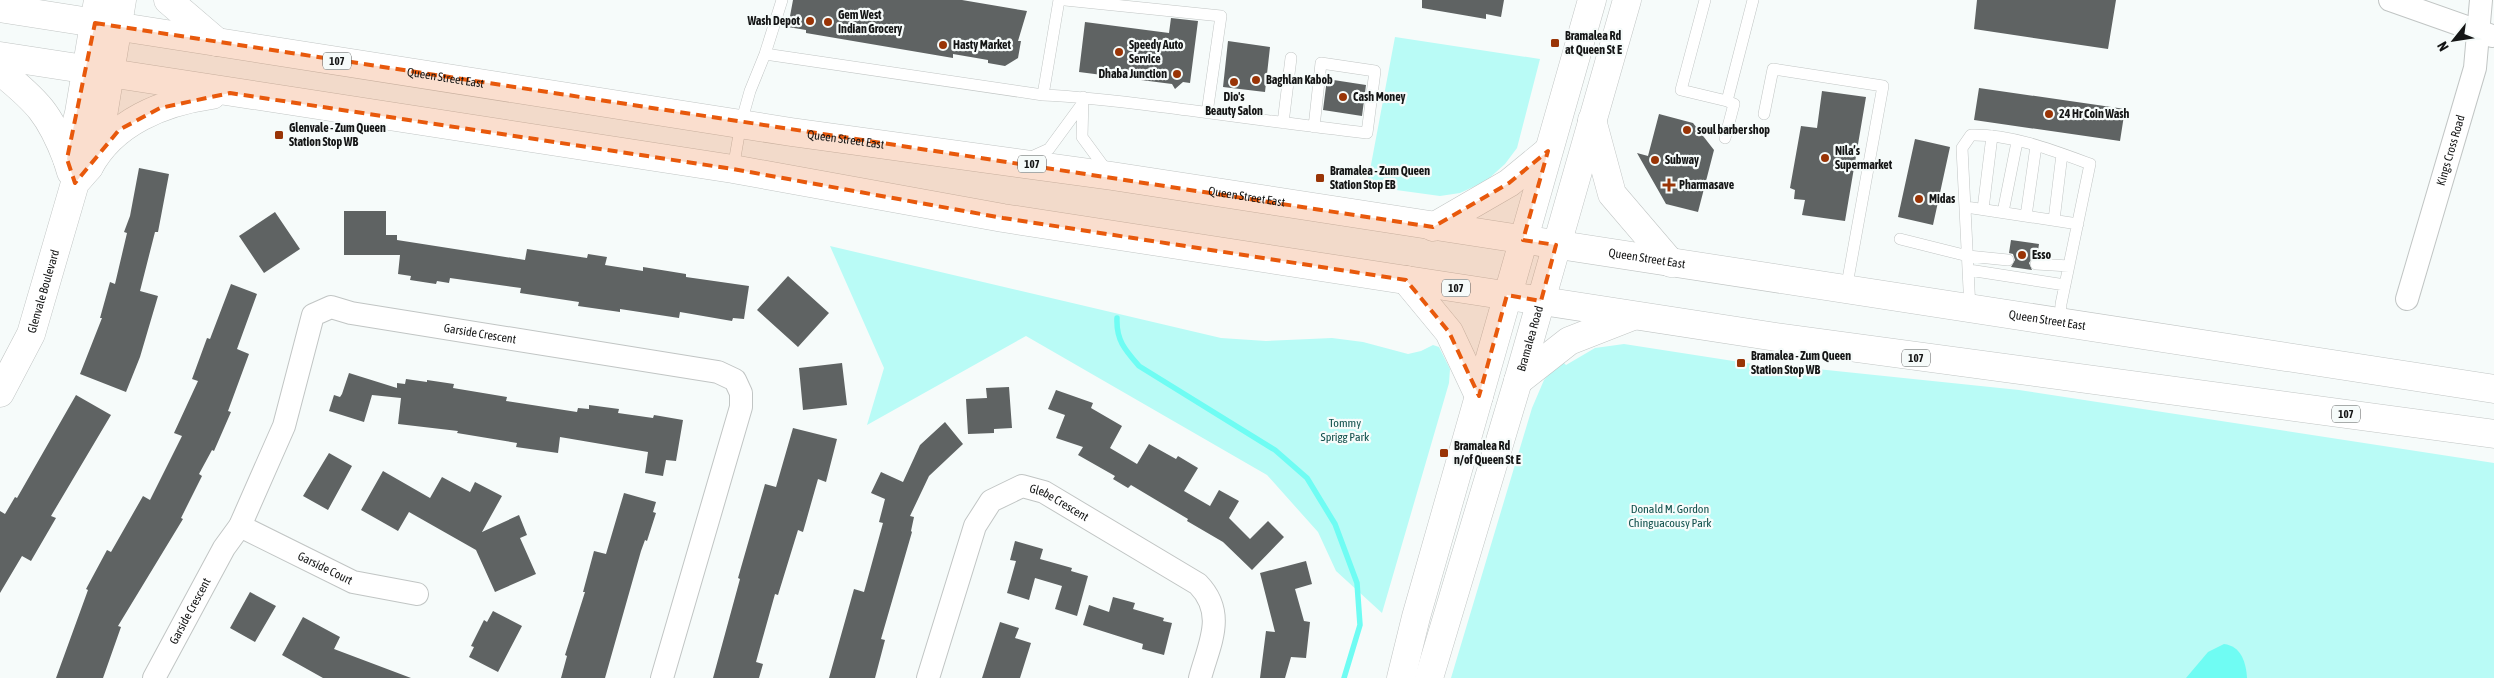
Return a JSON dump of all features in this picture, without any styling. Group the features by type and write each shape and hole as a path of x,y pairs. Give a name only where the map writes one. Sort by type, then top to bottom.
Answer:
{"main road":[{"path":"0,2 5,0"},
{"name":"Glenvale Boulevard","path":"0,393 31,334 77,170 103,116 98,72 104,16 122,0"},
{"path":"168,0 217,42"},
{"path":"1401,678 1522,240 1592,0"},
{"name":"Bramalea Road","path":"1429,678 1518,381 1627,0"},
{"name":"Queen Street East","path":"0,8 104,16 217,42 741,123 1112,176 1556,246 2494,389"},
{"name":"107","path":"0,56 732,169 1003,218 1635,316 1880,353 2494,434"},
{"path":"0,71 30,95 43,109 77,170 119,130 142,116 193,99 230,92"},
{"path":"1592,120 1612,194 1671,263"},
{"path":"1433,227 1509,183 1548,151"},
{"path":"1406,280 1449,332 1479,396"},
{"path":"1518,381 1569,341 1635,316"}],"street":[{"path":"2390,0 2487,35"},
{"name":"Kings Cross Road","path":"2407,299 2475,68 2487,35 2481,0"},
{"name":"Garside Crescent","path":"154,678 224,548 240,526 284,426 313,315 331,307 351,313 730,376 740,385 741,407 662,678"},
{"name":"Glebe Crescent","path":"928,678 975,526 991,501 1022,486 1044,492 1198,584 1211,602 1215,624 1200,678"},
{"name":"Garside Court","path":"240,526 353,582 417,594"}],"lane":[{"path":"732,169 741,123 782,0"},
{"path":"1043,95 1059,0"},
{"path":"1065,0 1220,16 1207,113"},
{"path":"1704,0 1681,90 1734,104 1725,138"},
{"path":"1727,102 1754,0"},
{"path":"765,54 1043,95 1367,133 1375,71 1321,63 1314,126"},
{"path":"1283,123 1291,58"},
{"path":"1764,114 1773,69 1883,86 1846,290"},
{"path":"1019,162 1049,150 1082,100"},
{"path":"1082,100 1082,137 1095,157 1112,176"},
{"path":"1970,309 1962,148 1971,134 1992,136 2036,146 2090,164 2065,285 2060,323"},
{"path":"1983,210 1992,136"},
{"path":"2003,212 2017,142"},
{"path":"2026,216 2036,146"},
{"path":"2054,220 2062,154"},
{"path":"1966,207 2078,224"},
{"path":"1900,239 1968,256 2008,260"},
{"path":"2036,264 2069,266"},
{"path":"1969,270 2065,285"}],"highlighted area":[{"path":"95,23 1433,227 1509,183 1548,151 1523,240 1556,245 1541,301 1507,295 1479,396 1449,332 1406,280 1003,218 733,169 230,93 160,108 119,130 75,183 67,159"}],"green space":[{"path":"1395,37 1540,59 1517,148 1505,164 1486,181 1460,193 1440,196 1367,186"},
{"name":"Tommy Sprigg Park","path":"830,246 1221,338 1266,341 1332,338 1363,342 1408,354 1421,351 1433,345 1439,347 1450,369 1449,383 1382,613 1336,571 1318,532 1267,475 1026,336 867,425 884,368"},
{"name":"Donald M. Gordon Chinguacousy Park","path":"1624,344 1805,372 1817,369 2019,390 2494,463 2494,678 1451,678 1532,408 1544,380 1561,360 1566,365 1595,348"}],"water":[{"path":"2224,644 2235,648 2242,656 2247,678 2186,678 2208,652"}],"building":[{"path":"793,0 962,0 1027,11 1018,41 1021,41 1018,58 1005,66 988,63 988,60 953,54 953,58 806,33 806,30 788,27"},
{"path":"1422,0 1504,0 1501,17 1486,14 1486,19 1422,8"},
{"path":"1977,0 2116,0 2108,49 1974,29"},
{"name":"Speedy Auto Service","path":"1171,18 1198,21 1190,83 1183,82 1175,89 1172,84 1079,72 1085,22 1169,33"},
{"path":"1228,41 1270,47 1265,92 1223,87"},
{"name":"Cash Money","path":"1327,79 1366,85 1362,116 1323,110"},
{"name":"24 Hr Coin Wash","path":"1979,88 2125,109 2120,141 1974,120"},
{"name":"Nila’s Supermarket","path":"1822,91 1866,97 1845,221 1802,215 1805,200 1794,199 1795,190 1790,188 1801,126 1817,128"},
{"path":"1659,114 1693,123 1714,150 1698,212 1666,204 1637,153 1648,156"},
{"path":"1915,139 1950,147 1933,225 1898,217"},
{"path":"139,168 169,174 158,232 155,232 140,291 158,296 140,357 126,392 80,374 102,318 100,318 110,282 115,284 127,233 124,232 130,216"},
{"path":"344,211 386,211 386,235 397,235 397,240 525,260 527,249 587,258 588,254 607,257 605,265 643,271 643,267 686,274 686,277 749,286 744,319 733,318 732,321 680,312 679,318 620,309 620,312 578,306 579,302 520,293 521,288 450,278 449,283 437,281 436,284 410,280 411,276 398,274 400,255 344,255"},
{"path":"275,212 300,249 264,273 239,236"},
{"path":"2011,240 2039,244 2037,257 2032,258 2029,263 2032,270 2011,267 2015,260 2013,254 2009,253"},
{"path":"788,276 829,313 798,347 757,310"},
{"path":"231,284 257,294 237,349 249,354 228,411 231,412 214,451 212,450 199,474 202,476 181,518 183,519 118,626 121,627 103,678 56,678 88,590 86,589 107,550 111,552 143,496 150,500 182,436 174,433 198,381 192,379 207,338 210,339"},
{"path":"842,363 847,405 803,410 799,368"},
{"path":"349,373 397,388 397,383 405,384 406,379 427,382 427,380 454,384 453,388 507,397 506,401 577,412 578,408 589,409 589,405 619,409 618,413 653,418 654,415 683,420 676,461 666,460 663,476 645,473 648,452 560,437 558,453 516,447 517,443 457,433 458,431 398,424 401,398 372,395 364,422 329,411 334,395 340,397 342,394"},
{"path":"1009,387 1012,428 994,429 994,433 968,434 966,399 987,398 986,388"},
{"path":"1056,390 1093,403 1091,408 1122,426 1110,448 1137,464 1149,444 1176,459 1178,456 1198,468 1184,491 1210,506 1219,490 1239,501 1229,518 1250,539 1268,521 1284,537 1252,570 1223,542 1131,485 1128,488 1113,479 1115,476 1078,455 1083,447 1056,438 1065,415 1048,409"},
{"path":"76,395 111,415 51,516 56,518 31,561 22,556 0,593 0,511 5,514 15,497 17,498"},
{"path":"945,422 963,444 929,476 910,516 914,517 912,532 881,639 885,640 875,678 829,678 854,589 864,592 883,523 879,522 885,499 871,493 881,472 903,482 920,445"},
{"path":"793,428 837,439 826,482 818,479 803,532 798,530 778,595 775,594 756,662 763,664 759,678 713,678 740,579 738,578 765,484 776,487"},
{"path":"329,453 352,466 328,510 303,496"},
{"path":"383,471 430,498 442,477 470,492 475,482 502,496 482,532 519,515 527,535 520,538 536,574 495,592 476,550 409,512 398,531 361,510"},
{"path":"624,493 656,502 653,512 656,513 647,541 645,540 641,551 605,678 561,678 567,656 565,655 585,592 583,592 594,551 606,554"},
{"path":"1015,541 1043,549 1040,559 1072,568 1071,571 1088,576 1077,616 1055,609 1062,586 1035,578 1029,600 1007,593 1016,561 1010,560"},
{"path":"1306,561 1312,584 1295,589 1304,621 1310,622 1306,658 1291,657 1285,678 1260,678 1266,631 1275,632 1260,573"},
{"path":"250,592 276,606 255,642 230,628"},
{"path":"1113,597 1135,603 1133,609 1164,618 1163,621 1172,623 1164,655 1142,649 1143,644 1083,625 1089,605 1109,612"},
{"path":"493,611 522,626 498,672 469,657 474,647 471,646 484,620 487,622"},
{"path":"303,617 340,637 334,649 411,678 323,678 282,655"},
{"path":"1000,622 1019,628 1015,638 1031,643 1020,678 982,678"}],"waterway":[{"path":"1117,318 1118,333 1122,344 1139,366 1275,450 1307,478 1335,524 1357,583 1360,625 1344,678"}],"place":[{"name":"Wash Depot","path":"810,21"},
{"name":"Gem West Indian Grocery","path":"828,22"},
{"name":"Bramalea Rd at Queen St E","path":"1555,43"},
{"name":"Hasty Market","path":"943,45"},
{"name":"Speedy Auto Service","path":"1119,52"},
{"name":"Dhaba Junction","path":"1177,74"},
{"name":"Baghlan Kabob","path":"1256,80"},
{"name":"Dio's Beauty Salon","path":"1234,82"},
{"name":"Cash Money","path":"1343,97"},
{"name":"24 Hr Coin Wash","path":"2049,114"},
{"name":"soul barber shop","path":"1687,130"},
{"name":"Glenvale - Zum Queen Station Stop WB","path":"279,135"},
{"name":"Nila’s Supermarket","path":"1825,158"},
{"name":"Subway","path":"1655,160"},
{"name":"Bramalea - Zum Queen Station Stop EB","path":"1320,178"},
{"name":"Pharmasave","path":"1669,185"},
{"name":"Midas","path":"1919,199"},
{"name":"Esso","path":"2022,255"},
{"name":"Bramalea - Zum Queen Station Stop WB","path":"1741,363"},
{"name":"Bramalea Rd n/of Queen St E","path":"1444,453"}]}
